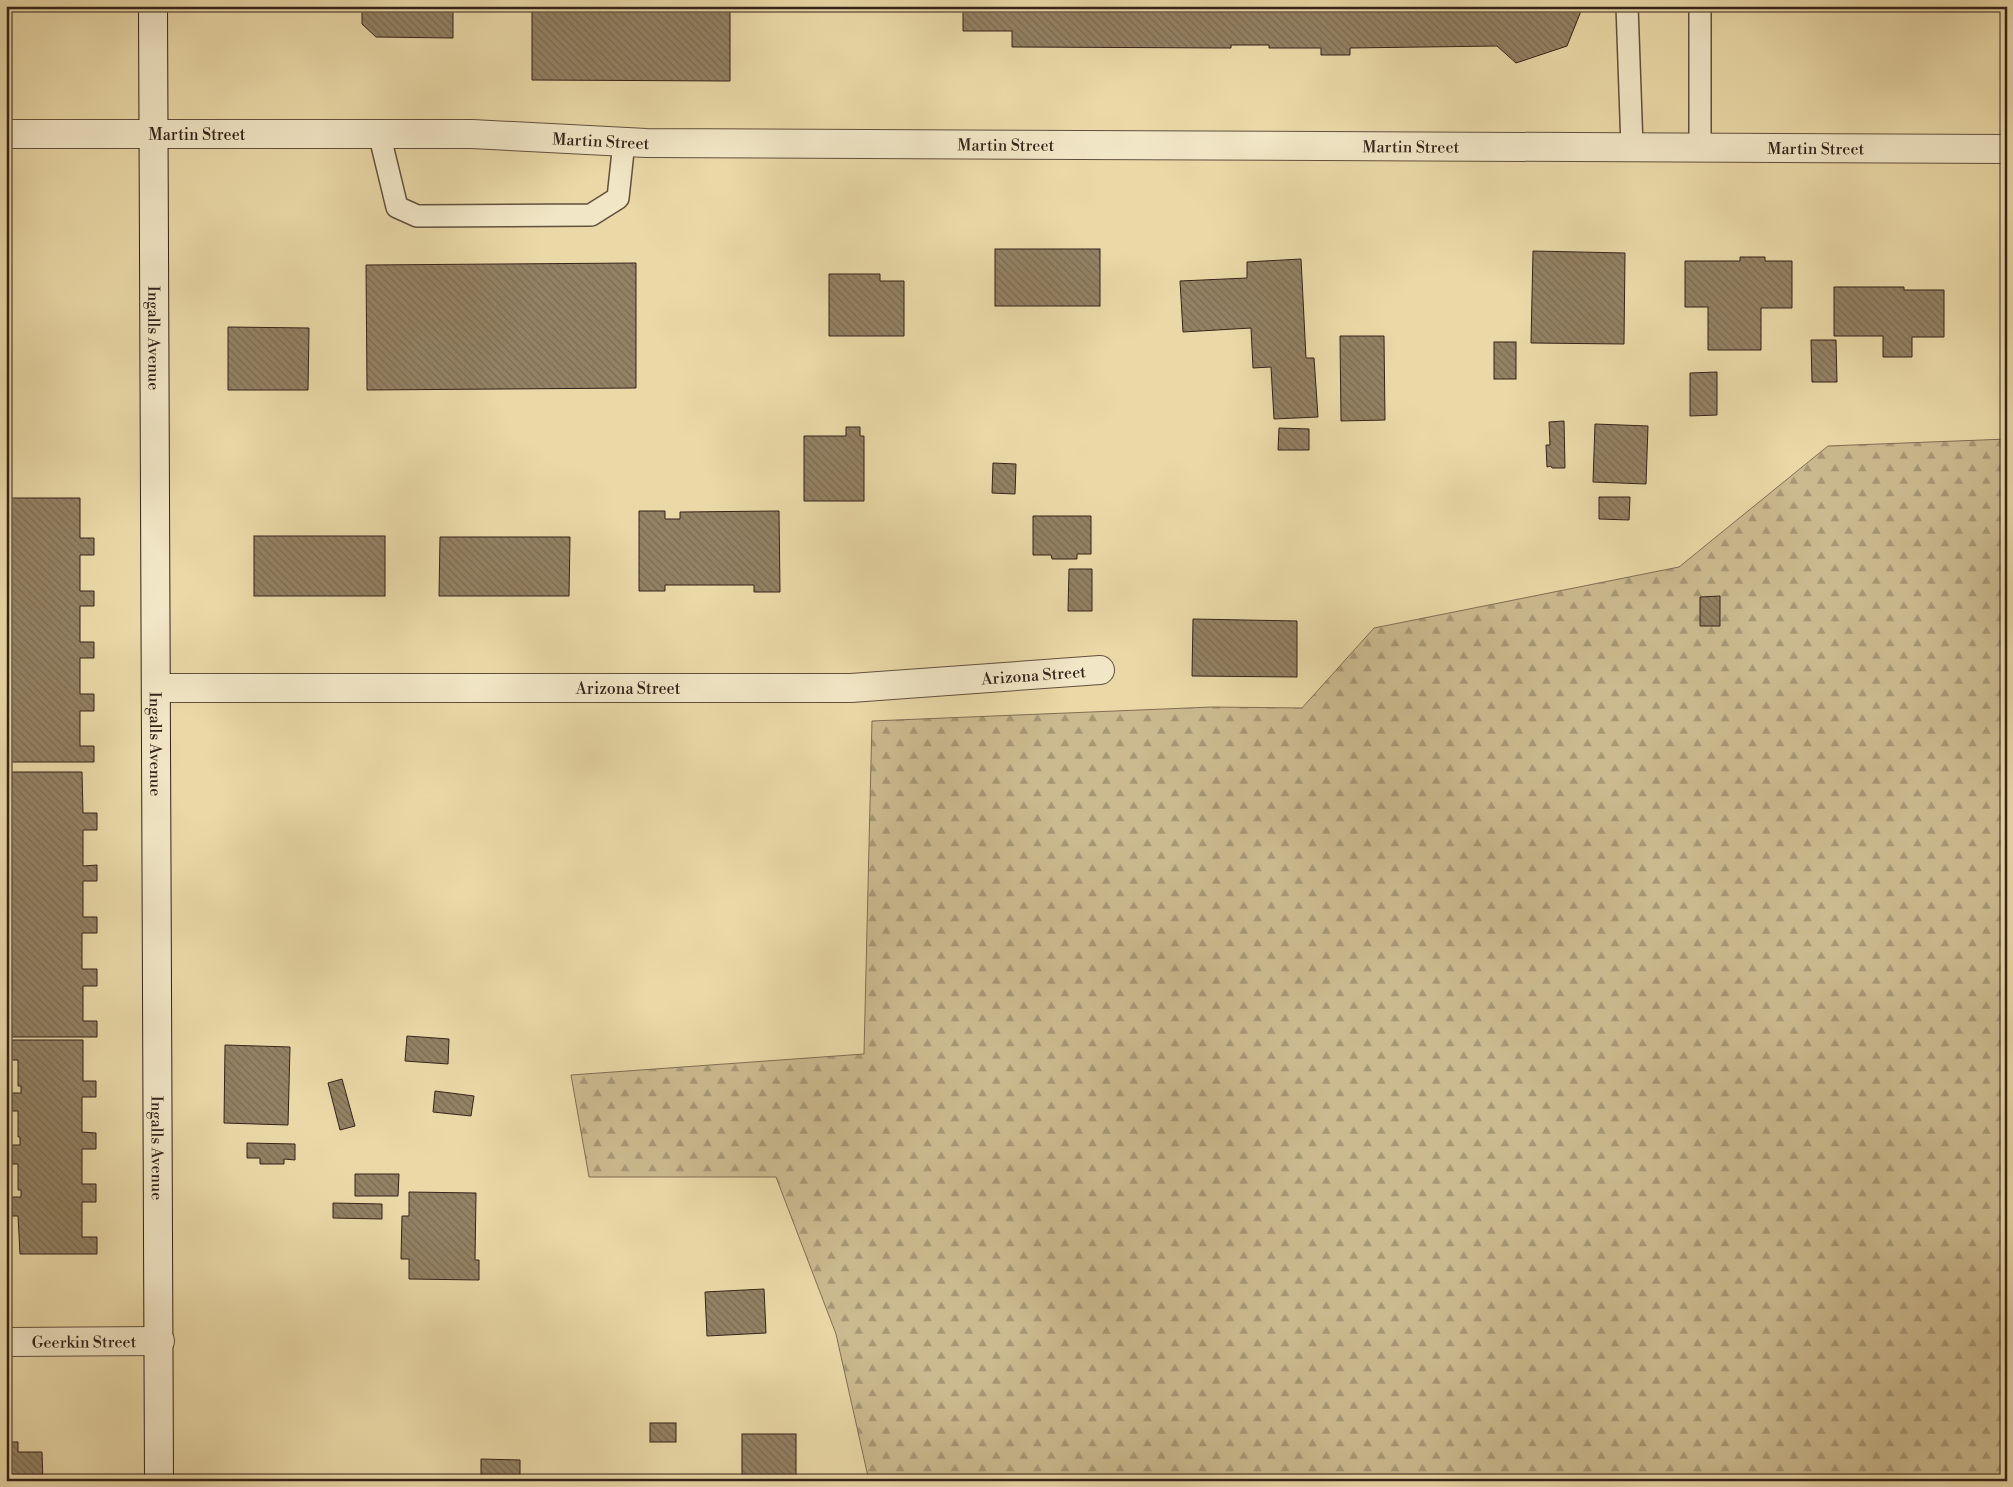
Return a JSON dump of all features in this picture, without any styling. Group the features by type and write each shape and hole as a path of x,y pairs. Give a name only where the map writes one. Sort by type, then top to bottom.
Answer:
{"street":[{"name":"Ingalls Avenue","path":"153,6 160,1341 159,1481"},
{"name":"Martin Street","path":"6,134 379,133 472,134 624,142 2007,149"},
{"name":"Arizona Street","path":"156,688 852,688 1100,670"},
{"name":"Geerkin Street","path":"6,1342 160,1341"}],"lane":[{"path":"1628,6 1632,147"},
{"path":"1700,6 1700,148"},
{"path":"379,133 397,207 417,216 591,215 618,198 624,142"}],"green space":[{"path":"2007,439 2007,1481 869,1481 836,1334 776,1177 589,1177 571,1075 864,1054 872,721 1212,707 1302,708 1374,628 1679,567 1828,446"}],"building":[{"path":"362,6 453,6 453,38 376,37 362,24"},
{"path":"532,6 730,6 730,81 532,80"},
{"path":"963,6 1583,6 1567,46 1516,63 1497,46 1350,48 1350,55 1321,55 1321,48 1269,48 1269,45 1231,45 1231,48 1012,47 1012,31 963,31"},
{"path":"995,249 1100,249 1100,306 995,306"},
{"path":"1533,251 1625,253 1624,344 1531,343"},
{"path":"1740,257 1765,257 1765,261 1792,261 1792,308 1761,308 1761,350 1708,350 1708,307 1685,307 1685,261 1740,261"},
{"path":"1301,259 1306,358 1314,358 1318,417 1274,419 1271,367 1253,368 1251,328 1183,332 1180,281 1247,278 1247,262"},
{"path":"636,263 636,388 367,390 366,265"},
{"path":"829,274 880,274 880,281 904,281 904,336 829,336"},
{"path":"1834,287 1904,287 1904,290 1944,290 1944,337 1912,337 1912,357 1883,357 1883,336 1834,336"},
{"path":"228,327 309,328 308,390 228,390"},
{"path":"1340,336 1384,336 1385,420 1341,421"},
{"path":"1811,340 1836,340 1837,382 1812,382"},
{"path":"1494,342 1516,342 1516,379 1494,379"},
{"path":"1717,372 1717,415 1690,416 1690,373"},
{"path":"1564,421 1565,468 1547,467 1546,445 1550,445 1549,422"},
{"path":"1595,424 1648,426 1646,484 1593,482"},
{"path":"846,427 860,427 860,436 864,436 864,501 804,501 804,436 846,436"},
{"path":"1279,428 1309,429 1309,450 1278,450"},
{"path":"993,463 1016,464 1015,494 992,493"},
{"path":"1599,497 1630,497 1629,520 1599,519"},
{"path":"9,498 80,498 80,538 94,538 94,555 80,555 80,591 94,591 94,606 80,606 80,642 94,642 94,658 80,658 80,694 94,694 94,711 80,711 80,746 94,746 94,762 8,762 6,512 9,512"},
{"path":"639,511 665,511 665,519 680,519 680,512 779,511 780,592 754,592 754,585 665,585 665,591 639,591"},
{"path":"1033,516 1091,516 1091,554 1077,554 1077,559 1052,559 1051,555 1033,555"},
{"path":"254,536 385,536 385,596 254,596"},
{"path":"440,537 570,537 569,596 439,596"},
{"path":"1069,569 1092,569 1092,611 1068,611"},
{"path":"1720,596 1720,626 1700,626 1700,597"},
{"path":"1193,619 1297,621 1297,677 1192,676"},
{"path":"12,772 82,772 83,813 97,813 97,830 83,830 83,866 97,865 97,881 83,881 83,917 97,917 97,933 82,933 82,969 97,969 97,986 83,986 83,1021 97,1021 97,1037 12,1037 12,1026 9,1026 9,994 12,994 12,974 9,974 9,943 11,943 9,890 12,890 12,870 8,870 8,838 11,838 8,787 12,787"},
{"path":"407,1036 449,1039 448,1064 405,1061"},
{"path":"12,1040 83,1040 83,1081 96,1081 96,1097 82,1097 82,1132 96,1133 96,1149 82,1149 82,1184 96,1184 96,1202 82,1202 82,1237 97,1237 97,1254 20,1254 18,1216 12,1216 12,1197 21,1197 21,1190 18,1190 18,1164 12,1164 12,1145 20,1145 20,1137 18,1137 18,1111 12,1111 12,1093 21,1093 21,1086 18,1086 18,1060 12,1060"},
{"path":"225,1045 290,1047 288,1125 224,1123"},
{"path":"342,1079 355,1126 340,1130 328,1083"},
{"path":"435,1091 474,1096 471,1116 433,1112"},
{"path":"247,1143 295,1144 295,1160 284,1159 284,1164 260,1164 260,1158 247,1158"},
{"path":"355,1174 399,1174 398,1196 355,1196"},
{"path":"409,1192 476,1193 475,1260 479,1260 479,1280 409,1279 409,1259 401,1259 402,1216 409,1216"},
{"path":"333,1203 382,1204 382,1219 333,1218"},
{"path":"764,1289 766,1333 707,1336 705,1292"},
{"path":"650,1423 676,1423 676,1442 650,1442"},
{"path":"742,1434 796,1434 796,1481 742,1481"},
{"path":"6,1442 18,1442 18,1452 42,1452 43,1481 6,1481"},
{"path":"481,1459 520,1460 520,1481 481,1481"},
{"path":"289,1476 289,1481 246,1481 246,1477"},
{"path":"611,1477 676,1479 676,1481 611,1481"}]}
